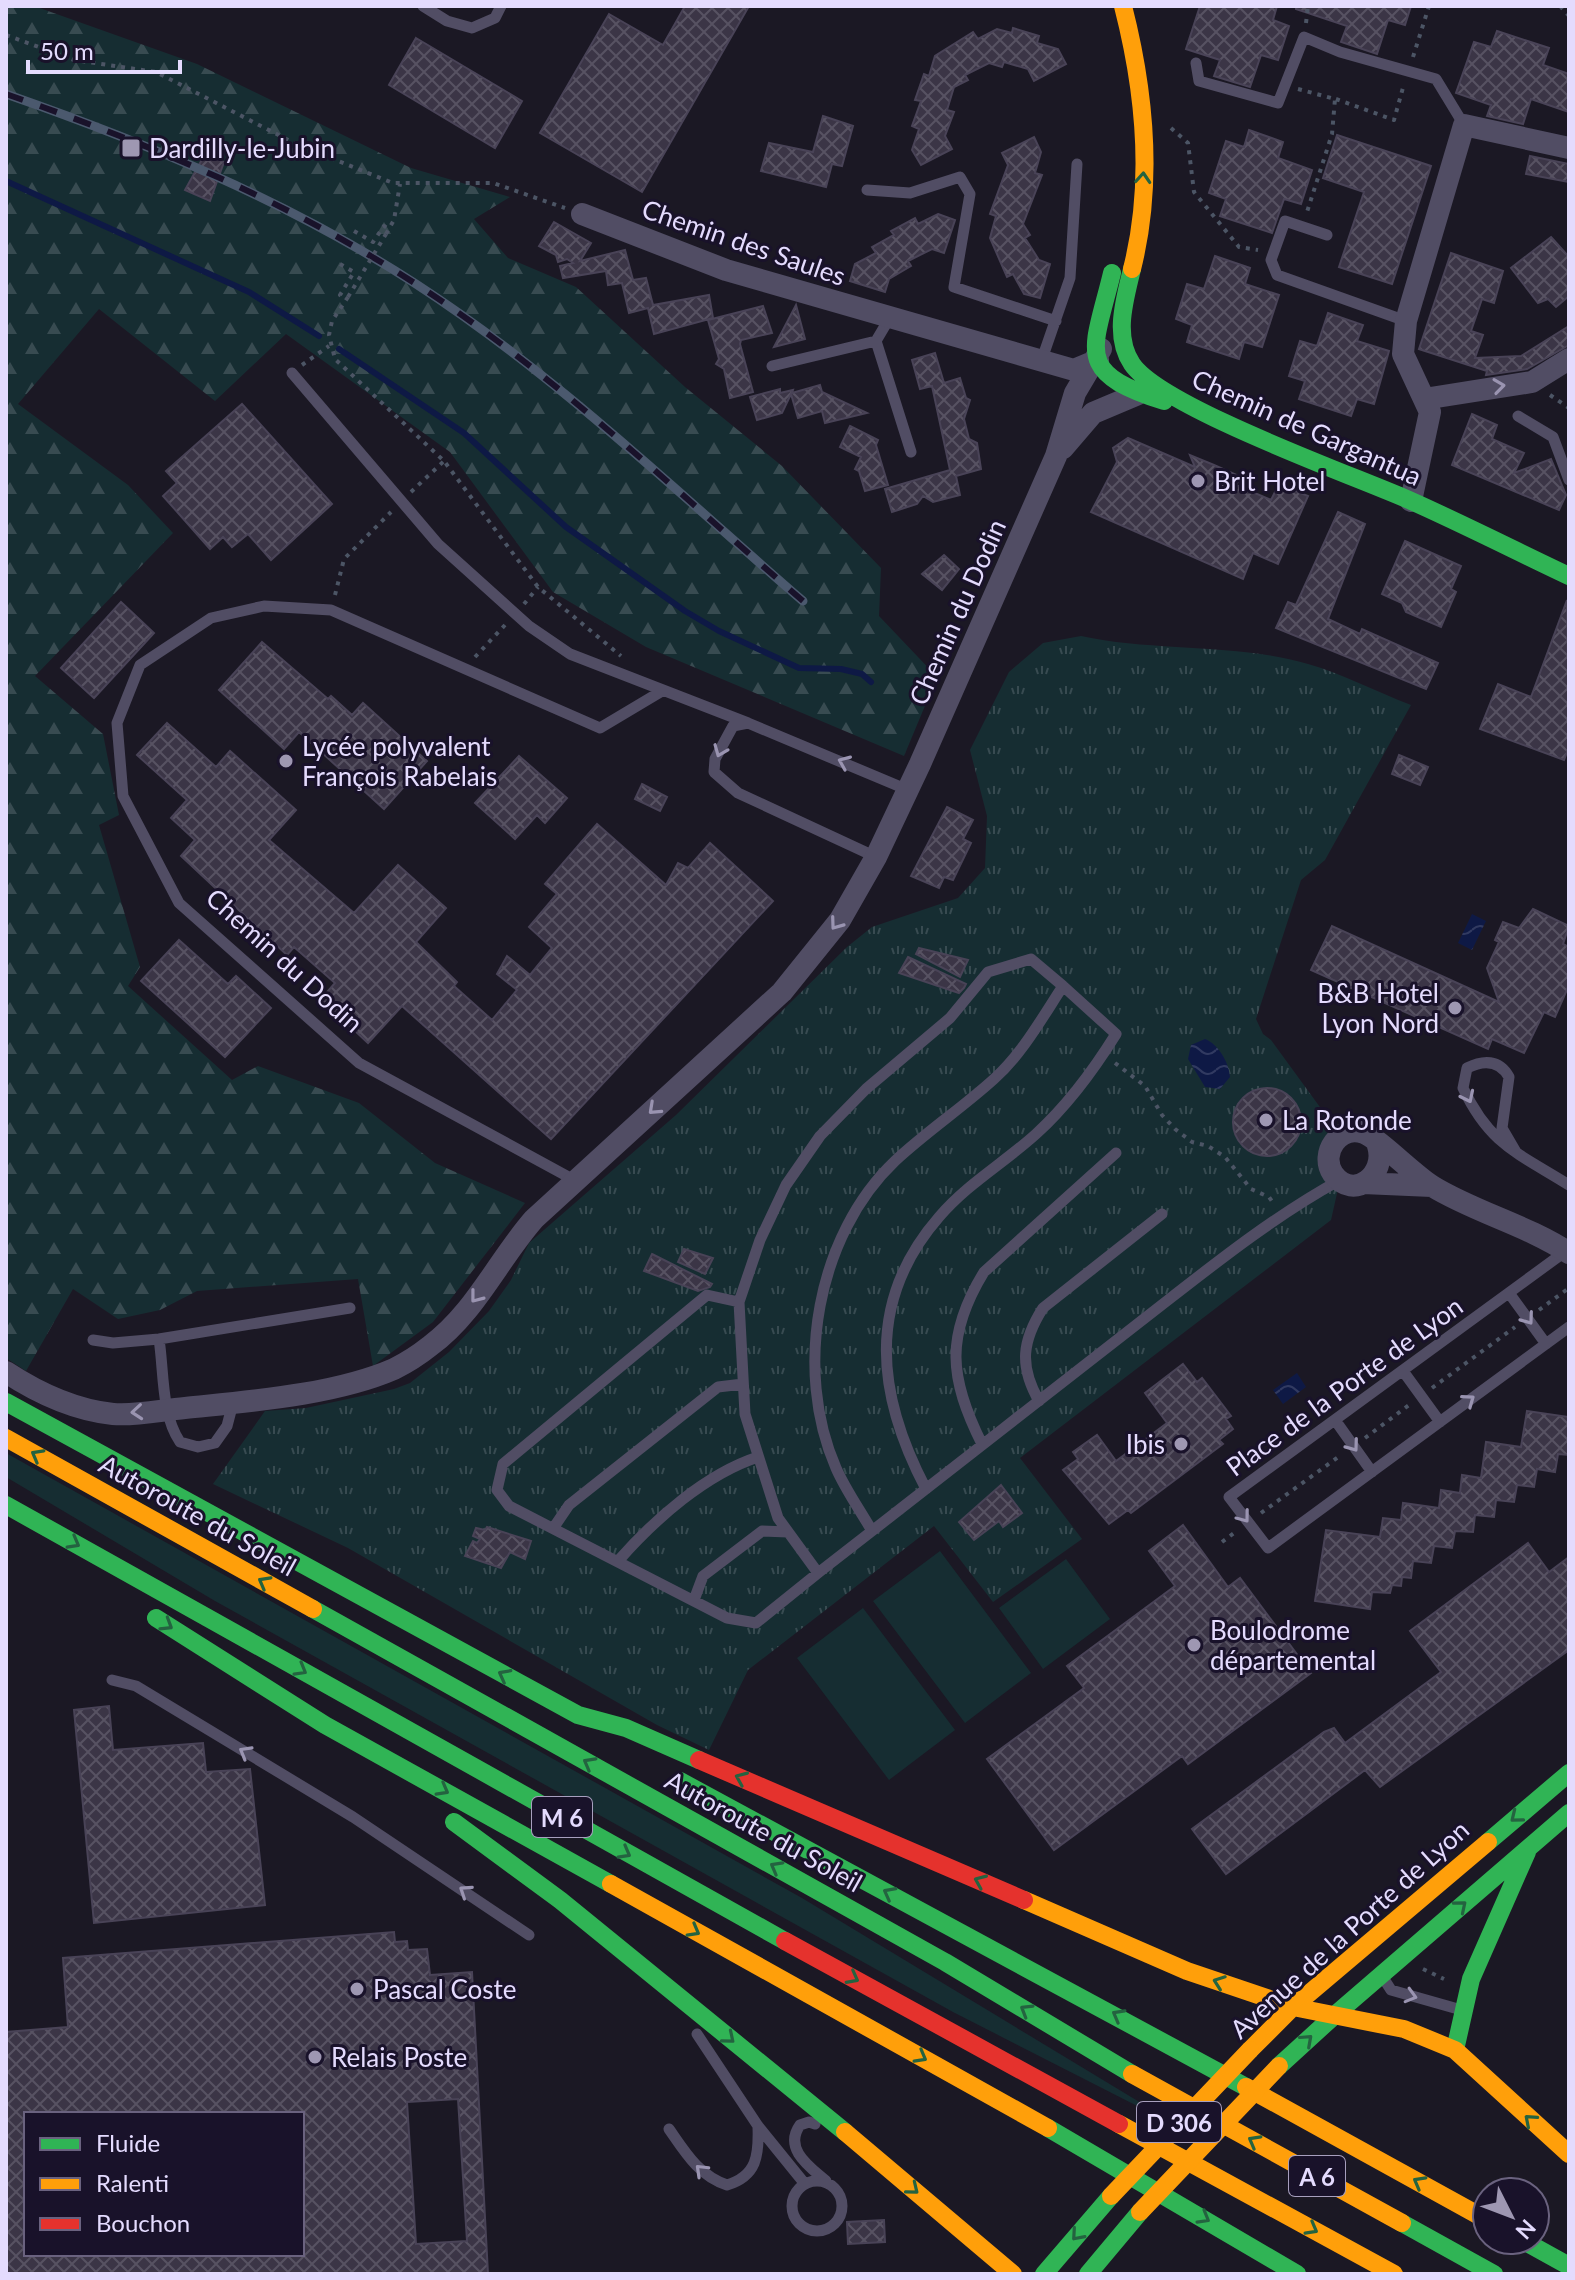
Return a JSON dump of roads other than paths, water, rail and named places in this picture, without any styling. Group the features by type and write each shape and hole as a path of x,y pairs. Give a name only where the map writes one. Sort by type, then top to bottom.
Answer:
{"main road":[{"path":"1106,6 1120,72 1126,123 1126,190 1122,219"},
{"path":"1123,6 1137,56 1146,143 1126,253 1122,323 1125,348 1132,364"},
{"path":"1096,361 1108,378 1138,394 1191,406"},
{"name":"Chemin de Gargantua","path":"1132,364 1159,389 1191,406 1411,501 1541,571 1569,576"},
{"path":"6,1402 578,1715 624,1747"},
{"name":"Autoroute du Soleil","path":"6,1438 890,1931 1141,2079 1494,2274"},
{"name":"M 6","path":"6,1505 709,1900 1121,2124"},
{"path":"6,1523 55,1554"},
{"path":"144,1610 325,1725 1113,2164 1297,2274"},
{"path":"578,1715 626,1728 1187,1971 1293,2007 1404,2029 1455,2050 1569,2154"},
{"path":"325,1725 560,1900 977,2240 1013,2274"},
{"path":"662,1771 989,1945 1471,2211"},
{"name":"Avenue de la Porte de Lyon","path":"1044,2274 1111,2196 1293,2007 1569,1773"},
{"name":"Avenue de la Porte de Lyon","path":"1088,2274 1140,2212 1279,2066 1382,1967 1569,1813"},
{"path":"1455,2050 1458,2009 1522,1869 1528,1849"},
{"name":"A 6","path":"1121,2124 1394,2274"},
{"path":"1551,2256 1569,2266"}],"street":[{"path":"1411,501 1430,412 1403,354 1406,321 1464,125 1569,148"},
{"name":"Chemin des Saules","path":"582,214 726,270 1074,370 1112,358 1132,364"},
{"name":"Chemin du Dodin","path":"6,1372 50,1397 84,1409 115,1414 233,1403 348,1384 396,1368 433,1344 478,1297 511,1245 576,1181 782,992 840,920 876,857 908,790 1056,456 1075,393 1096,361 1126,253"},
{"path":"1424,399 1532,382 1569,359"},
{"name":"Chemin du Dodin","path":"1056,456 1093,413 1138,394"},
{"path":"1363,1183 1378,1172 1381,1154 1373,1138 1357,1131 1348,1132 1334,1142 1328,1158 1340,1180 1363,1183 1432,1186"},
{"path":"1378,1146 1432,1186 1568,1252"}],"lane":[{"path":"423,6 447,21 472,28 495,18 501,6"},
{"path":"1196,63 1199,81 1278,103 1304,37 1340,52 1436,79 1464,125"},
{"path":"1042,359 1070,278 1077,164"},
{"path":"867,190 910,193 960,177 970,194 954,287 1056,321"},
{"path":"1327,235 1285,221 1271,260 1277,275 1406,321"},
{"path":"772,366 876,341 889,319"},
{"path":"876,341 911,452"},
{"path":"292,373 401,503 473,579 514,614 570,654 748,723 908,790"},
{"path":"1518,416 1553,437 1569,480"},
{"name":"Chemin du Dodin","path":"576,1181 359,1063 179,903 123,796 117,723 140,665 211,618 251,607 331,610 600,728 662,691"},
{"path":"748,723 733,726 718,751 714,772 738,793 876,857"},
{"path":"818,1573 778,1518 745,1414 739,1302 760,1240 786,1185 820,1136 866,1089 950,1018 988,972 1031,959 1116,1034 1065,1105 1036,1134 970,1185 939,1216 904,1269 885,1335 886,1370 891,1405 901,1440 926,1489"},
{"path":"872,1531 835,1467 818,1404 814,1338 833,1255 862,1201 894,1163 996,1078 1031,1035 1063,986"},
{"path":"1516,1152 1502,1128 1509,1077 1499,1066 1479,1062 1467,1068 1463,1088 1496,1140 1569,1185"},
{"path":"982,1444 959,1389 955,1362 954,1344 970,1295 984,1272 1116,1153"},
{"path":"739,1302 707,1295 503,1464 497,1490 509,1506 727,1618 756,1623 1241,1243 1340,1180"},
{"path":"1039,1401 1023,1364 1031,1328 1043,1308 1162,1214"},
{"name":"Place de la Porte de Lyon","path":"1568,1252 1229,1497 1268,1548 1569,1327"},
{"path":"1509,1293 1546,1344"},
{"path":"93,1340 113,1343 159,1339 350,1308"},
{"path":"159,1339 172,1431 180,1442 198,1447 215,1443 227,1426 233,1403"},
{"path":"1403,1371 1440,1422"},
{"path":"554,1527 569,1505 718,1387 743,1384"},
{"path":"1335,1420 1372,1472"},
{"path":"619,1560 641,1535 731,1466 758,1457"},
{"path":"694,1600 703,1576 762,1531 788,1532"},
{"path":"112,1680 136,1686 310,1790 529,1935"},
{"path":"1396,1937 1428,1910 1444,1876"},
{"path":"1382,1967 1391,1990 1458,2009"},
{"path":"647,1971 699,2036 758,2126 805,2184"},
{"path":"830,2184 813,2181 795,2194 792,2209 799,2224 817,2232 831,2228 841,2216 842,2201 830,2184 801,2160 794,2143 795,2132 809,2122 852,2140"},
{"path":"669,2129 696,2167 712,2180 727,2185 749,2174 755,2164 759,2155 758,2126"}],"water":[{"path":"1472,914 1486,921 1472,950 1458,943"},
{"path":"1205,1039 1218,1049 1228,1065 1230,1077 1220,1089 1205,1087 1188,1059 1191,1045"},
{"path":"1297,1373 1306,1387 1283,1404 1273,1390"}],"waterway":[{"path":"6,181 249,292 319,336"},
{"path":"339,349 464,433 566,527 685,611 719,631 799,668 841,669 862,674 871,682"}],"railway":[{"path":"6,94 112,133 217,177 318,226 416,284 468,319 567,396 803,601"}],"place":[{"name":"Dardilly-le-Jubin","path":"131,148"},
{"name":"Brit Hotel","path":"1198,481"},
{"name":"Lycée polyvalent François Rabelais","path":"286,761"},
{"name":"B&B Hotel Lyon Nord","path":"1455,1008"},
{"name":"La Rotonde","path":"1266,1120"},
{"name":"Ibis","path":"1181,1444"},
{"name":"Boulodrome départemental","path":"1194,1645"},
{"name":"Pascal Coste","path":"357,1989"},
{"name":"Relais Poste","path":"315,2057"}]}
